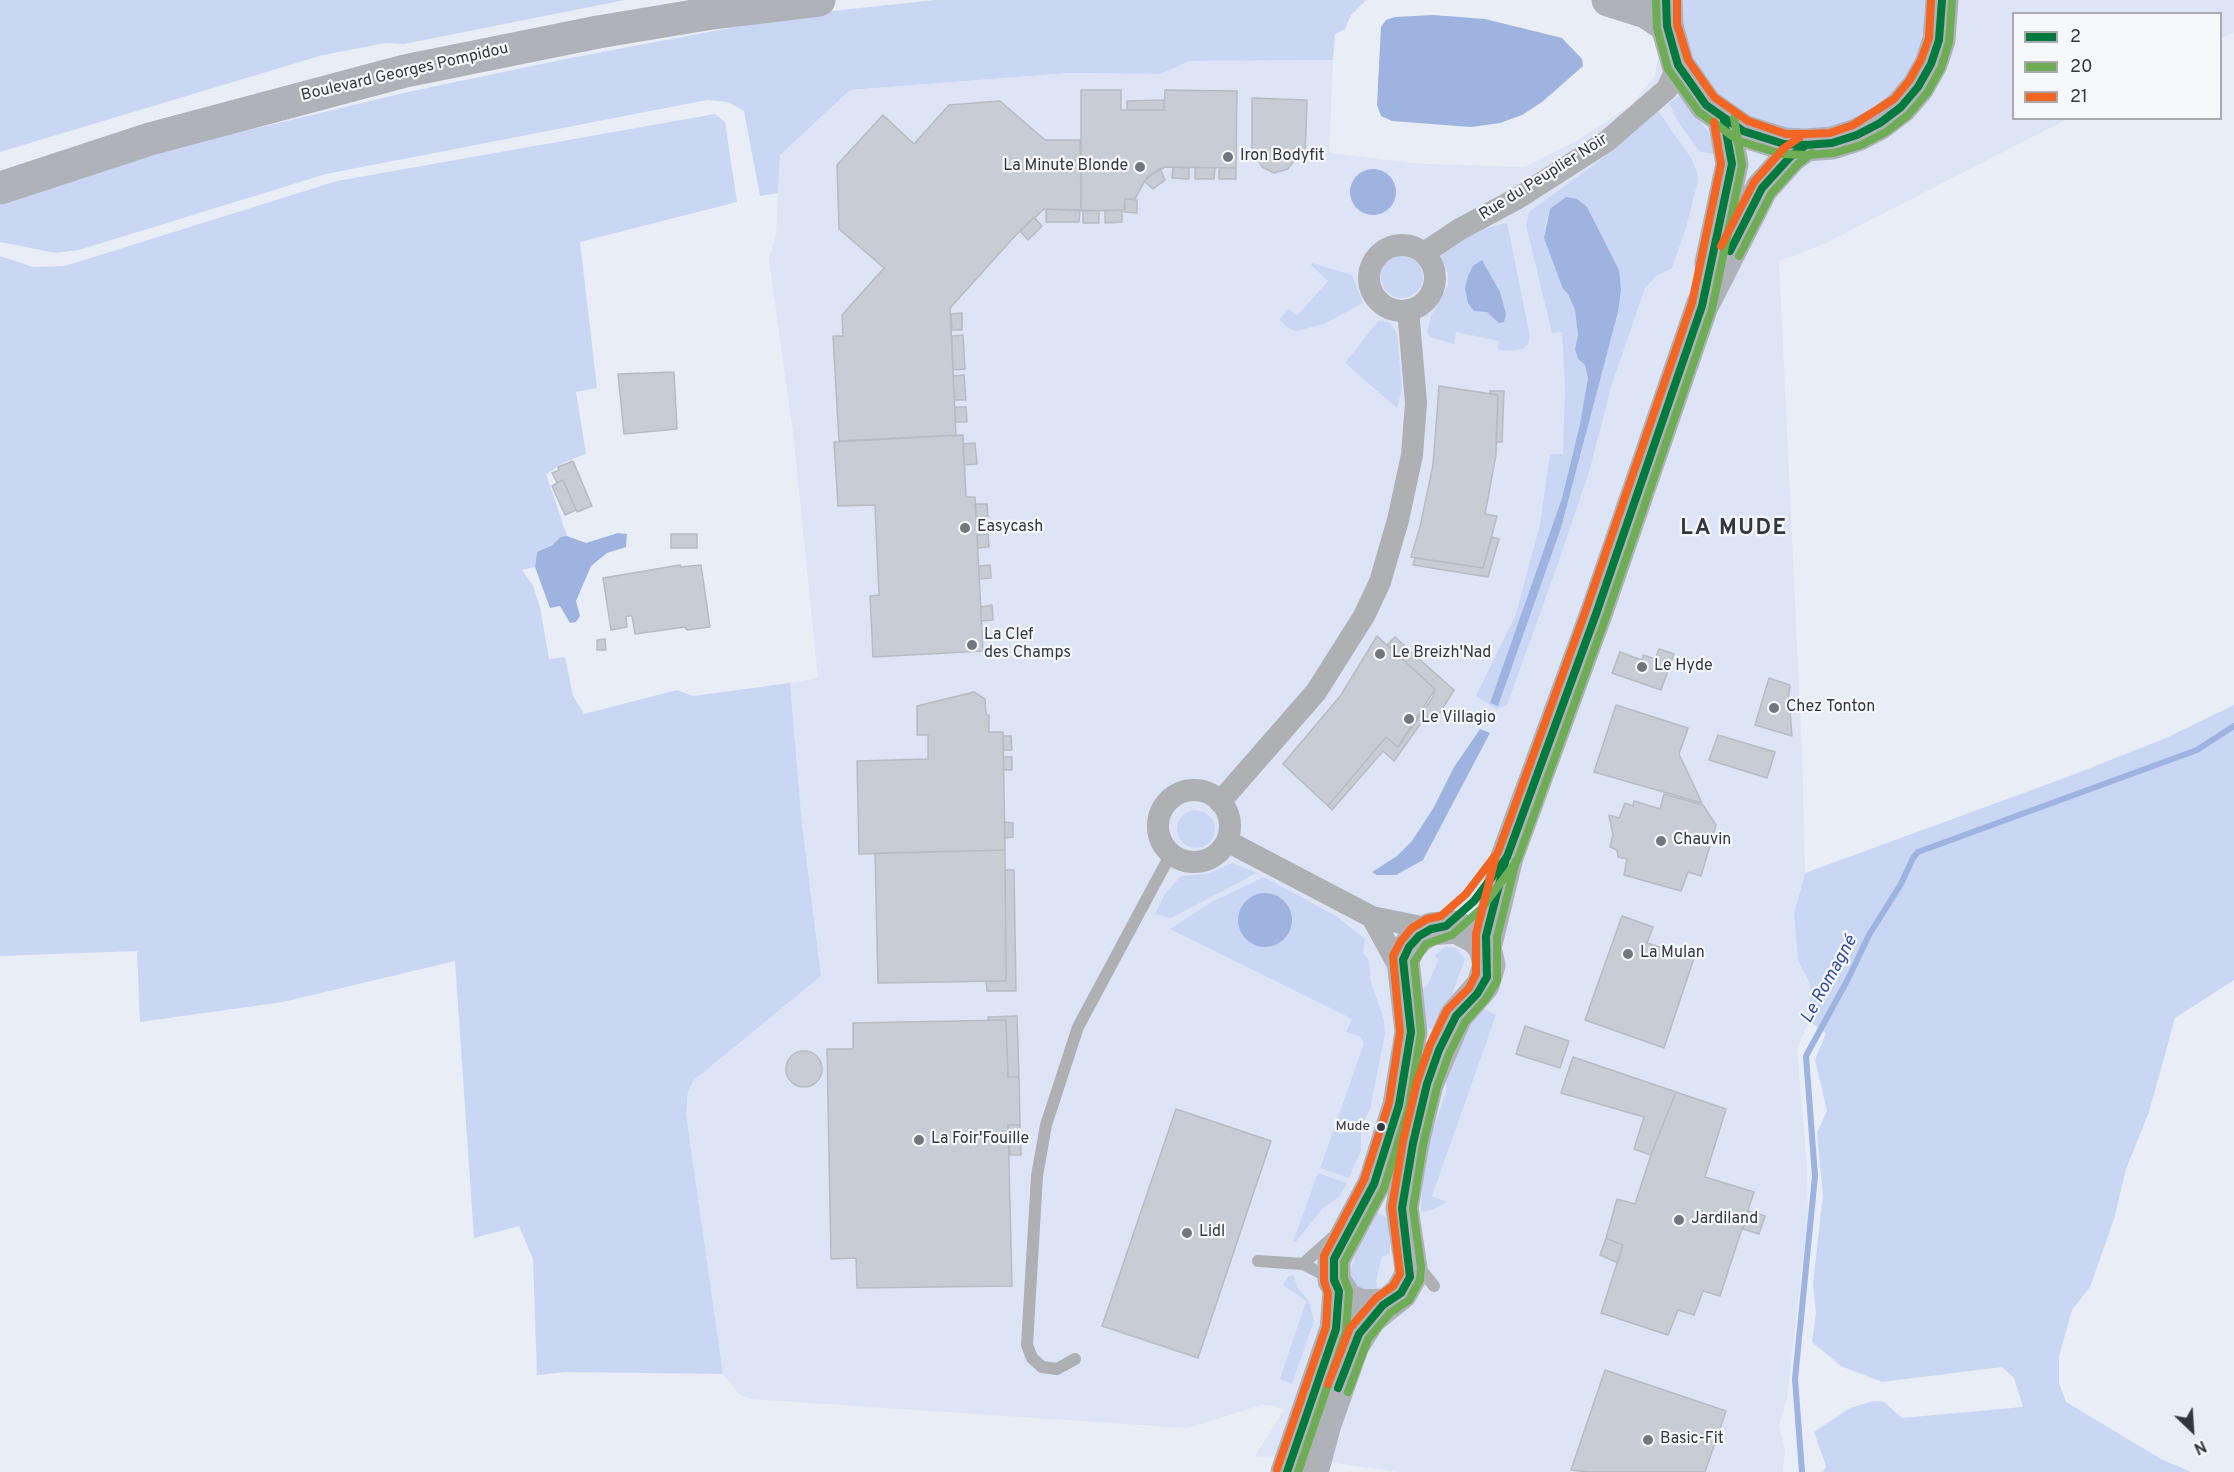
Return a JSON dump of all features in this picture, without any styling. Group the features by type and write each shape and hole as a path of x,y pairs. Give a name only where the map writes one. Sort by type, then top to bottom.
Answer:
{"main road":[{"name":"Boulevard Georges Pompidou","path":"0,175 147,127 341,73 494,39 714,0"},
{"name":"Boulevard Georges Pompidou","path":"0,188 150,139 405,71 598,32 712,13 819,0"},
{"path":"1608,0 1646,12 1667,13 1678,65 1706,105 1724,120 1763,139 1806,145 1832,143 1857,135 1880,123 1901,107 1918,87 1931,64 1939,40 1942,0"},
{"path":"1312,1472 1324,1424 1353,1346 1370,1318 1392,1299 1410,1277 1409,1253 1403,1226 1403,1194 1427,1084 1456,1016 1477,994 1487,976 1489,965 1485,948 1507,857 1596,614 1702,306 1732,164 1724,120"},
{"path":"1702,306 1762,188 1784,163 1806,145"},
{"path":"1287,1472 1336,1329 1337,1286 1334,1259 1360,1214 1388,1144 1407,1068 1411,1032 1409,1002 1402,972 1403,960 1408,947 1474,901 1507,857"},
{"path":"1438,928 1468,931 1485,948"},
{"path":"1337,1286 1352,1304 1361,1306 1392,1299"}],"street":[{"name":"Rue du Peuplier Noir","path":"1424,253 1460,229 1518,198 1607,141 1667,89 1678,65"},
{"path":"1392,246 1414,247 1424,253 1434,271 1432,291 1426,300 1408,310 1389,308 1380,303 1370,288 1370,271 1374,260 1392,246"},
{"path":"1220,802 1316,692 1364,616 1380,582 1398,520 1412,454 1416,403 1408,310"},
{"path":"1192,790 1208,793 1220,802 1230,820 1227,841 1221,850 1203,861 1193,862 1173,855 1162,842 1159,834 1159,817 1169,801 1192,790"},
{"path":"1227,841 1372,917 1438,928"},
{"path":"1372,917 1402,972"}],"lane":[{"path":"1075,1359 1057,1369 1042,1367 1032,1358 1027,1346 1036,1176 1046,1125 1078,1027 1167,861 1173,855"},
{"path":"1303,1264 1360,1214"},
{"path":"1258,1261 1303,1264 1337,1286"}],"shaded area":[{"path":"0,0 625,0 404,44 385,43 323,55 0,152"},
{"path":"935,0 1366,0 1351,15 1345,29 1335,34 1333,60 1189,61 1161,74 1069,73 850,90 780,155 778,193 760,196 744,111 728,102 707,100 326,174 79,250 56,253 0,242 0,204 96,171 224,136 408,92 565,59 804,14"},
{"path":"1654,0 2234,0 2234,32 2222,38 2222,12 2012,12 2012,120 2065,120 1824,244 1779,261 1802,754 1805,873 1794,913 1798,961 1810,983 1809,1021 1797,1048 1807,1169 1808,1213 1787,1398 1779,1426 1785,1449 1783,1472 1398,1472 1329,1462 1255,1456 1284,1410 1275,1406 1261,1405 1188,1428 750,1399 739,1394 723,1374 686,1114 688,1092 693,1081 821,976 802,824 790,683 818,678 794,440 769,259 776,235 780,155 850,90 1069,73 1161,74 1188,61 1333,60 1329,153 1424,164 1525,167 1574,142 1630,106 1655,76 1658,59","holes":["1500,292 1506,313 1504,322 1496,321 1487,312 1481,312","1479,729 1490,733 1423,860 1372,872 1397,856 1412,841 1434,807 1454,767","1200,809 1211,815 1215,832 1213,838 1191,847 1180,840 1177,827 1188,811","1232,863 1256,874 1212,894 1171,887 1184,875 1209,873","1264,877 1363,952 1369,961 1371,982 1384,1019 1385,1035 1370,1109 1361,1127 1361,1151 1349,1178 1320,1167 1364,1043 1361,1037 1346,1032 1352,1019 1171,929 1211,902","1318,1173 1339,1197 1323,1208 1296,1242","1288,1277 1309,1301 1314,1321 1291,1383 1281,1379 1306,1301"]},
{"path":"1680,0 1930,0 1926,37 1910,74 1883,104 1848,124 1809,131 1769,126 1733,109 1704,81 1686,45"},
{"path":"1433,15 1485,19 1562,38 1582,59 1583,66 1542,102 1522,115 1500,123 1471,127 1392,121 1381,116 1377,105 1381,27 1386,20 1395,17"},
{"path":"1679,96 1708,131 1715,154 1700,152 1677,120 1669,103"},
{"path":"1658,111 1691,158 1698,181 1685,231 1672,268 1656,276 1645,288 1611,387 1590,469 1560,558 1507,705 1496,709 1476,696 1516,614 1540,524 1550,454 1563,454 1565,387 1562,332 1552,333 1526,225 1529,212 1599,161","holes":["1587,207 1598,229 1618,312 1561,528 1498,705 1490,703 1562,498 1580,424 1588,378 1585,365 1578,359 1575,349 1578,335 1575,310 1544,238 1546,222 1550,209"]},
{"path":"715,114 725,122 737,202 580,242 597,388 576,392 586,454 565,462 546,474 567,536 537,552 535,567 522,570 533,586 540,607 549,659 565,657 573,696 584,714 677,690 693,696 790,683 802,824 821,976 693,1081 688,1092 686,1114 723,1374 566,1372 537,1375 533,1259 519,1226 474,1238 455,961 283,1002 140,1022 137,951 0,956 0,256 33,267 65,266 337,181"},
{"path":"1373,169 1382,170 1390,175 1395,183 1395,201 1390,209 1382,214 1373,215 1364,214 1356,209 1351,201 1350,192 1351,183 1356,175 1364,170"},
{"path":"1566,197 1577,199 1587,207 1619,270 1621,289 1618,312 1561,528 1498,706 1490,703 1562,498 1580,424 1588,378 1585,365 1578,359 1575,349 1578,335 1575,310 1568,294 1563,289 1544,238 1550,209"},
{"path":"1507,223 1530,336 1528,344 1523,349 1498,350 1499,341 1456,332 1454,344 1430,337 1427,332 1431,316 1448,285 1448,273 1440,254 1479,230"},
{"path":"1402,256 1410,257 1417,262 1422,269 1422,285 1417,292 1410,297 1402,298 1394,297 1387,292 1382,285 1381,277 1382,269 1387,262 1394,257"},
{"path":"1482,260 1500,292 1506,314 1504,322 1499,323 1487,312 1474,311 1468,303 1465,288 1468,276 1473,266"},
{"path":"1312,263 1352,275 1363,303 1324,324 1296,331 1288,328 1279,319 1289,309 1297,316 1328,281 1311,265"},
{"path":"1378,321 1389,322 1397,333 1402,389 1397,408 1345,363"},
{"path":"618,533 627,534 626,547 607,553 591,566 576,601 580,616 576,622 570,623 560,606 550,608 535,567 537,552 552,545 561,537 567,536 586,543"},
{"path":"2234,705 2234,980 2175,1018 2149,1112 2126,1169 2114,1219 2090,1287 2072,1310 2059,1356 2059,1383 2066,1402 2161,1459 2191,1472 1823,1472 1826,1466 1814,1432 1850,1408 1874,1401 1884,1402 1902,1418 2023,1407 2014,1378 2002,1367 1882,1382 1841,1366 1812,1342 1816,1313 1813,1283 1823,1196 1817,1133 1827,1111 1815,1060 1826,1033 1809,1021 1810,983 1798,961 1794,913 1805,873 2070,776 2166,738"},
{"path":"1480,729 1490,733 1423,860 1396,875 1377,875 1372,872 1397,856 1412,841 1434,807 1454,767"},
{"path":"1196,810 1210,815 1215,829 1210,843 1196,848 1182,843 1177,829 1182,815"},
{"path":"1232,863 1257,873 1171,918 1155,914 1165,894 1181,876 1209,873"},
{"path":"1264,877 1336,916 1365,939 1363,952 1369,961 1371,982 1384,1019 1385,1035 1370,1109 1361,1127 1361,1151 1349,1178 1320,1168 1364,1043 1361,1037 1346,1032 1352,1019 1170,929 1211,902"},
{"path":"1265,893 1275,895 1284,901 1290,910 1292,920 1290,930 1284,939 1275,945 1265,947 1255,945 1246,939 1240,930 1238,920 1240,910 1246,901 1255,895"},
{"path":"1445,947 1456,948 1465,959 1438,1032 1420,1025 1422,989 1427,986 1438,961 1435,955"},
{"path":"1483,1008 1496,1015 1432,1196 1447,1202 1432,1210 1421,1212 1422,1172 1433,1129 1447,1089 1445,1078 1455,1033"},
{"path":"1318,1173 1347,1183 1339,1197 1323,1208 1296,1242 1293,1241"},
{"path":"1374,1211 1391,1220 1390,1253 1382,1257 1376,1281 1377,1288 1361,1290 1351,1282 1350,1273 1360,1239"},
{"path":"1293,1275 1298,1288 1309,1301 1314,1321 1292,1384 1280,1379 1306,1301 1283,1285 1288,1277"}],"building":[{"path":"1081,90 1121,90 1121,110 1164,110 1165,90 1237,91 1236,168 1165,167 1147,177 1135,199 1125,199 1125,210 1081,211"},
{"path":"1252,98 1307,100 1305,158 1296,158 1288,169 1274,173 1262,167 1257,158 1252,158"},
{"path":"1164,100 1164,110 1127,110 1127,101"},
{"path":"1000,101 1045,140 1080,140 1081,211 1044,209 1015,236 950,308 956,435 839,441 833,336 843,336 842,315 884,268 839,229 837,165 883,115 914,144 949,105"},
{"path":"1173,167 1189,168 1189,179 1172,178"},
{"path":"1195,167 1215,168 1214,179 1195,179"},
{"path":"1160,168 1165,180 1153,189 1144,181"},
{"path":"1219,168 1236,168 1236,179 1219,179"},
{"path":"1125,199 1137,200 1137,213 1124,212"},
{"path":"1046,209 1080,210 1079,222 1046,222"},
{"path":"1083,210 1099,211 1099,223 1083,223"},
{"path":"1122,210 1122,222 1105,223 1105,211"},
{"path":"1034,217 1042,226 1028,240 1020,231"},
{"path":"962,313 962,330 952,330 951,314"},
{"path":"963,335 965,369 953,370 952,336"},
{"path":"674,372 677,429 624,434 618,374"},
{"path":"964,375 966,400 955,400 953,376"},
{"path":"1439,386 1498,395 1496,455 1485,514 1497,516 1483,568 1411,557 1433,465"},
{"path":"1490,391 1504,391 1502,442 1496,442 1498,395 1490,394"},
{"path":"955,407 966,407 967,422 955,422"},
{"path":"963,435 966,497 975,497 983,651 873,657 870,596 879,595 875,505 838,506 834,442"},
{"path":"975,443 977,464 964,465 963,444"},
{"path":"573,461 592,506 577,512 563,480 557,483 552,473 559,470 558,467"},
{"path":"563,480 576,510 565,515 552,486"},
{"path":"975,504 987,504 988,517 976,517"},
{"path":"671,534 697,534 697,548 671,548"},
{"path":"988,534 989,547 978,548 977,535"},
{"path":"1492,537 1499,539 1488,577 1413,565 1415,558 1483,568"},
{"path":"680,565 681,567 701,565 710,627 687,630 685,627 635,634 632,616 626,616 627,627 611,630 603,578"},
{"path":"990,565 991,578 979,579 979,566"},
{"path":"992,605 993,620 981,621 981,607"},
{"path":"1377,636 1435,689 1398,747 1386,737 1328,806 1283,764 1341,695"},
{"path":"1395,637 1406,647 1398,655 1387,645"},
{"path":"605,639 606,650 597,650 597,640"},
{"path":"1408,649 1454,690 1435,721 1426,716 1394,761 1383,751 1332,810 1328,806 1386,737 1398,747 1433,697 1435,689 1401,658"},
{"name":"Le Hyde","path":"1659,649 1674,654 1661,690 1612,673 1620,652 1642,660 1643,655 1655,659"},
{"path":"1769,678 1790,685 1787,710 1790,711 1792,736 1755,725"},
{"path":"974,692 985,699 986,715 989,715 989,732 1003,732 1005,850 859,854 857,761 928,759 928,735 917,735 917,706"},
{"path":"1616,705 1688,728 1679,754 1702,803 1594,772"},
{"path":"1718,735 1775,752 1767,778 1709,760"},
{"path":"1003,736 1011,736 1012,750 1003,750"},
{"path":"1003,757 1012,757 1012,770 1004,770"},
{"name":"Chauvin","path":"1664,794 1703,805 1716,825 1701,876 1688,872 1681,891 1624,875 1627,859 1618,857 1617,850 1610,847 1613,835 1609,815 1619,818 1625,803 1633,806 1634,801 1660,809"},
{"path":"1004,822 1013,823 1013,837 1005,838"},
{"path":"1005,850 1006,981 878,983 875,853"},
{"path":"1005,870 1014,870 1016,991 987,991 986,981 1006,981"},
{"path":"1622,916 1653,927 1647,943 1694,958 1664,1048 1585,1020"},
{"path":"1017,1016 1019,1077 1008,1077 1006,1020 988,1020 988,1017"},
{"name":"La Foir'Fouille","path":"1006,1020 1008,1077 1019,1077 1020,1125 1008,1125 1012,1286 857,1288 856,1258 831,1259 827,1049 853,1049 853,1023"},
{"path":"1525,1026 1569,1041 1560,1068 1516,1054"},
{"path":"804,1051 817,1056 822,1069 817,1082 804,1087 791,1082 786,1069 791,1056"},
{"path":"1573,1057 1676,1092 1651,1155 1634,1149 1644,1117 1561,1093"},
{"name":"Jardiland","path":"1676,1092 1726,1109 1705,1177 1754,1192 1720,1296 1703,1291 1694,1315 1678,1310 1668,1335 1601,1313 1623,1245 1606,1238 1617,1199 1635,1204 1651,1155"},
{"name":"Lidl","path":"1176,1109 1271,1141 1198,1358 1102,1326"},
{"path":"1008,1125 1020,1125 1021,1155 1010,1155"},
{"path":"1749,1211 1765,1216 1759,1234 1743,1229"},
{"path":"1606,1238 1623,1245 1618,1263 1600,1255"},
{"name":"Basic-Fit","path":"1605,1370 1726,1411 1705,1472 1571,1470"}],"waterway":[{"name":"Le Romagné","path":"1802,1472 1795,1379 1815,1176 1806,1056 1869,935 1901,884 1913,858 1918,852 2197,750 2234,726"}],"transit line":[{"name":"20","path":"1656,0 1657,28 1668,69 1699,112 1739,141 1782,154 1806,155 1834,153 1861,145 1886,132 1908,115 1927,93 1941,68 1949,42 1952,1"},
{"name":"2","path":"1666,0 1667,26 1678,65 1706,105 1743,131 1784,144 1806,145 1832,143 1857,135 1880,123 1901,107 1918,87 1931,64 1939,40 1942,0"},
{"name":"21","path":"1677,0 1677,24 1688,60 1714,97 1748,121 1786,134 1830,133 1853,125 1894,99 1909,81 1921,60 1929,38 1931,0"},
{"name":"20","path":"1298,1472 1346,1332 1349,1291 1344,1278 1344,1262 1384,1188 1409,1107 1421,1033 1414,962 1426,944 1452,935 1481,909 1517,861 1606,617 1712,309 1742,165 1734,118"},
{"name":"2","path":"1287,1472 1336,1329 1339,1291 1334,1280 1334,1259 1374,1184 1399,1105 1411,1032 1403,960 1409,947 1419,936 1431,929 1446,926 1474,901 1507,857 1596,614 1702,306 1732,164 1724,120"},
{"name":"21","path":"1277,1469 1326,1327 1328,1293 1324,1281 1324,1256 1364,1180 1389,1103 1400,1032 1393,956 1401,941 1412,928 1427,919 1441,916 1466,894 1498,852 1586,610 1692,303 1721,164 1714,122"},
{"name":"21","path":"1721,246 1754,182 1784,148 1800,137"},
{"name":"2","path":"1730,251 1762,188 1791,156 1806,145"},
{"name":"20","path":"1739,256 1771,194 1798,164 1812,153"},
{"name":"21","path":"1328,1384 1350,1328 1376,1298 1393,1286 1400,1274 1392,1207 1403,1141 1417,1082 1430,1045 1447,1010 1469,988 1476,974 1476,934 1496,855"},
{"name":"2","path":"1338,1388 1359,1334 1383,1305 1401,1293 1410,1277 1402,1208 1413,1143 1427,1084 1439,1050 1456,1016 1477,994 1487,977 1486,936 1506,858"},
{"name":"20","path":"1348,1392 1368,1339 1390,1313 1409,1300 1420,1280 1421,1267 1413,1208 1423,1145 1437,1087 1449,1054 1465,1022 1485,1000 1497,981 1497,937 1516,861"}],"place":[{"name":"Iron Bodyfit","path":"1228,157"},
{"name":"La Minute Blonde","path":"1140,167"},
{"name":"Easycash","path":"965,528"},
{"name":"La Clef des Champs","path":"972,645"},
{"name":"Le Breizh'Nad","path":"1380,654"},
{"name":"Le Hyde","path":"1642,667"},
{"name":"Chez Tonton","path":"1774,708"},
{"name":"Le Villagio","path":"1409,719"},
{"name":"Chauvin","path":"1661,841"},
{"name":"La Mulan","path":"1628,954"},
{"name":"Mude","path":"1381,1127"},
{"name":"La Foir'Fouille","path":"919,1140"},
{"name":"Jardiland","path":"1679,1220"},
{"name":"Lidl","path":"1187,1233"},
{"name":"Basic-Fit","path":"1648,1440"}],"district":[{"name":"LA MUDE","path":"1734,530"}]}
